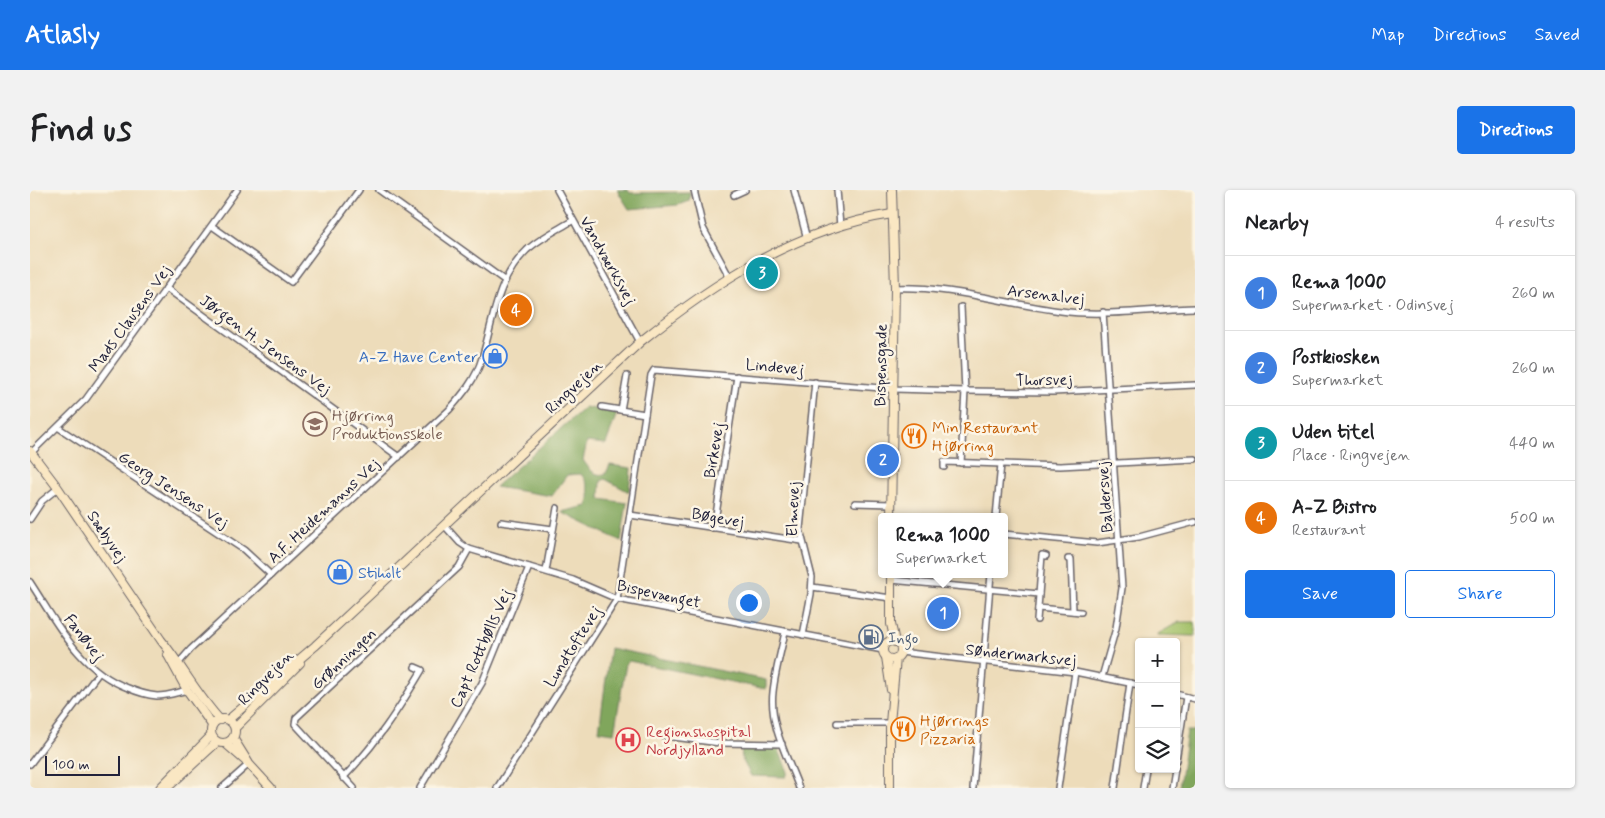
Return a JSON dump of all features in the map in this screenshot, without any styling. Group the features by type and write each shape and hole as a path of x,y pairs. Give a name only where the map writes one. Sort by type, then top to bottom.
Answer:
{"main road":[{"name":"Bispensgade","path":"891,513 895,288 892,190"},
{"name":"Ringvejen","path":"224,720 315,646 640,342 691,302 730,278 807,239 840,226 892,214"},
{"name":"Sæbyvej","path":"31,452 58,488 177,665 212,725"},
{"path":"890,788 891,692 888,648 891,624 891,578"},
{"name":"Ringvejen","path":"234,728 291,674 315,646"},
{"path":"888,648 898,655"},
{"path":"888,648 898,655"},
{"path":"891,692 898,655"},
{"name":"Sæbyvej","path":"190,689 224,720"},
{"path":"214,739 212,725 224,720 234,728 233,738 249,764"},
{"path":"225,743 233,738"},
{"path":"214,739 225,743 249,764 271,788"},
{"path":"160,788 214,739"},
{"path":"167,788 214,739"}],"street":[{"name":"Mads Clausens Vej","path":"31,452 59,428 86,399 237,190"},
{"path":"212,226 291,282 359,190"},
{"path":"379,190 504,280"},
{"name":"Vandværksvej","path":"557,190 572,221 640,342"},
{"path":"694,190 703,228 730,278"},
{"path":"734,195 745,190"},
{"path":"794,190 807,239"},
{"path":"837,190 840,226"},
{"name":"A.F. Heidemanns Vej","path":"177,665 191,649 449,410 473,379 482,360 496,302 504,280 528,249 572,221"},
{"name":"Jørgen H. Jensens Vej","path":"166,288 399,457"},
{"name":"Arsenalvej","path":"895,288 960,293 1063,312 1195,308"},
{"path":"961,307 965,391 962,463"},
{"name":"Baldersvej","path":"1102,677 1120,609 1122,588 1103,312"},
{"name":"Lindevej","path":"654,370 894,389"},
{"name":"Lundtoftevej","path":"497,788 616,599 651,374 654,370"},
{"path":"621,410 627,376"},
{"name":"Birkevej","path":"714,528 737,376"},
{"name":"Elmevej","path":"803,635 812,587 810,568 800,529 815,382"},
{"name":"Thorsvej","path":"894,389 965,391 1109,389 1195,385"},
{"path":"602,407 645,414"},
{"name":"Georg Jensens Vej","path":"59,428 244,550 271,575"},
{"path":"944,467 944,462 1060,466 1195,459"},
{"path":"996,513 1001,464"},
{"path":"30,518 42,501 58,488"},
{"path":"854,504 891,504"},
{"path":"546,571 556,508"},
{"name":"Bøgevej","path":"630,515 802,541"},
{"path":"501,522 553,529"},
{"path":"1008,534 1079,543 1120,541 1195,522"},
{"name":"Bispevænget","path":"444,525 460,543 470,549 573,580 616,599 785,632 888,648"},
{"name":"Grønningen","path":"354,788 295,724 296,718 458,567 470,549"},
{"path":"1037,620 1042,555 1046,556"},
{"path":"1068,559 1071,559 1073,611"},
{"name":"Capt Rottbølls Vej","path":"420,788 482,683 529,567"},
{"path":"899,578 1039,594"},
{"path":"974,788 991,578"},
{"name":"Fanøvej","path":"30,582 72,646 98,674 149,695 165,695 190,689"},
{"path":"812,587 891,598"},
{"path":"1038,608 1081,612"},
{"path":"785,632 772,693 773,709 782,744 799,788"},
{"name":"Søndermarksvej","path":"898,655 1075,672 1135,685"},
{"path":"343,778 369,751 389,724 422,670 415,667"},
{"path":"1058,788 1075,672"},
{"path":"30,764 98,674"},
{"path":"1115,788 1130,683"},
{"path":"1180,695 1195,699"},
{"path":"1180,734 1186,696"},
{"path":"837,723 890,723"},
{"path":"650,734 720,743 782,744"},
{"path":"222,788 249,764"},
{"path":"1143,788 1145,773"},
{"path":"1172,788 1174,773"}],"green space":[{"path":"617,190 628,190 630,193 690,192 689,201 678,205 629,209"},
{"path":"585,407 617,413 606,444 587,442 583,460 592,471 601,475 605,475 610,465 631,468 629,492 605,479 601,481 600,499 627,503 621,541 561,512 587,506 589,498 588,489 586,481 581,474 567,475 552,496 495,487"},
{"path":"1179,622 1195,622 1195,636 1156,635"},
{"path":"610,648 766,680 766,689 629,661 626,664 614,733 599,731"},
{"path":"1187,731 1195,731 1195,788 1179,788"},
{"path":"741,747 778,748 788,772 786,777 751,776 742,759"}],"place":[{"name":"Uden titel","path":"762,273"},
{"name":"A-Z Bistro","path":"516,310"},
{"name":"A-Z Have Center","path":"495,356"},
{"name":"Hjørring Produktionsskole","path":"315,424"},
{"name":"Min Restaurant Hjørring","path":"914,436"},
{"name":"Postkiosken","path":"883,460"},
{"name":"Stiholt","path":"340,572"},
{"name":"Rema 1000","path":"943,613"},
{"name":"Ingo","path":"871,637"},
{"name":"Hjørrings Pizzaria","path":"903,729"},
{"name":"Regionshospital Nordjylland","path":"628,740"}]}
